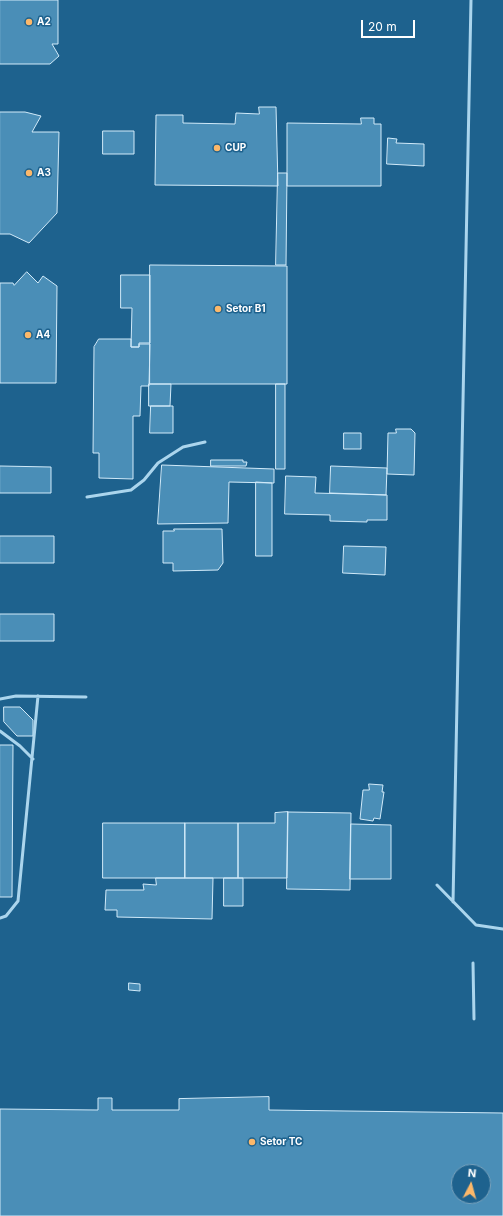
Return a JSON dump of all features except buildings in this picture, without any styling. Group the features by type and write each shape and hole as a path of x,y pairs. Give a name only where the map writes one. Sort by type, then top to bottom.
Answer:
{"lane":[{"path":"453,902 472,0"},
{"path":"87,497 131,490 144,480 158,463 183,447 205,442"},
{"path":"0,698 16,696 86,697"},
{"path":"0,918 10,912 18,901 38,696"},
{"path":"0,731 20,746 33,759"},
{"path":"437,885 476,925 503,929"},
{"path":"473,963 474,1019"}],"place":[{"name":"A2","path":"29,22"},
{"name":"CUP","path":"217,148"},
{"name":"A3","path":"29,173"},
{"name":"Setor B1","path":"218,309"},
{"name":"A4","path":"28,335"},
{"name":"Setor TC","path":"252,1142"}]}
